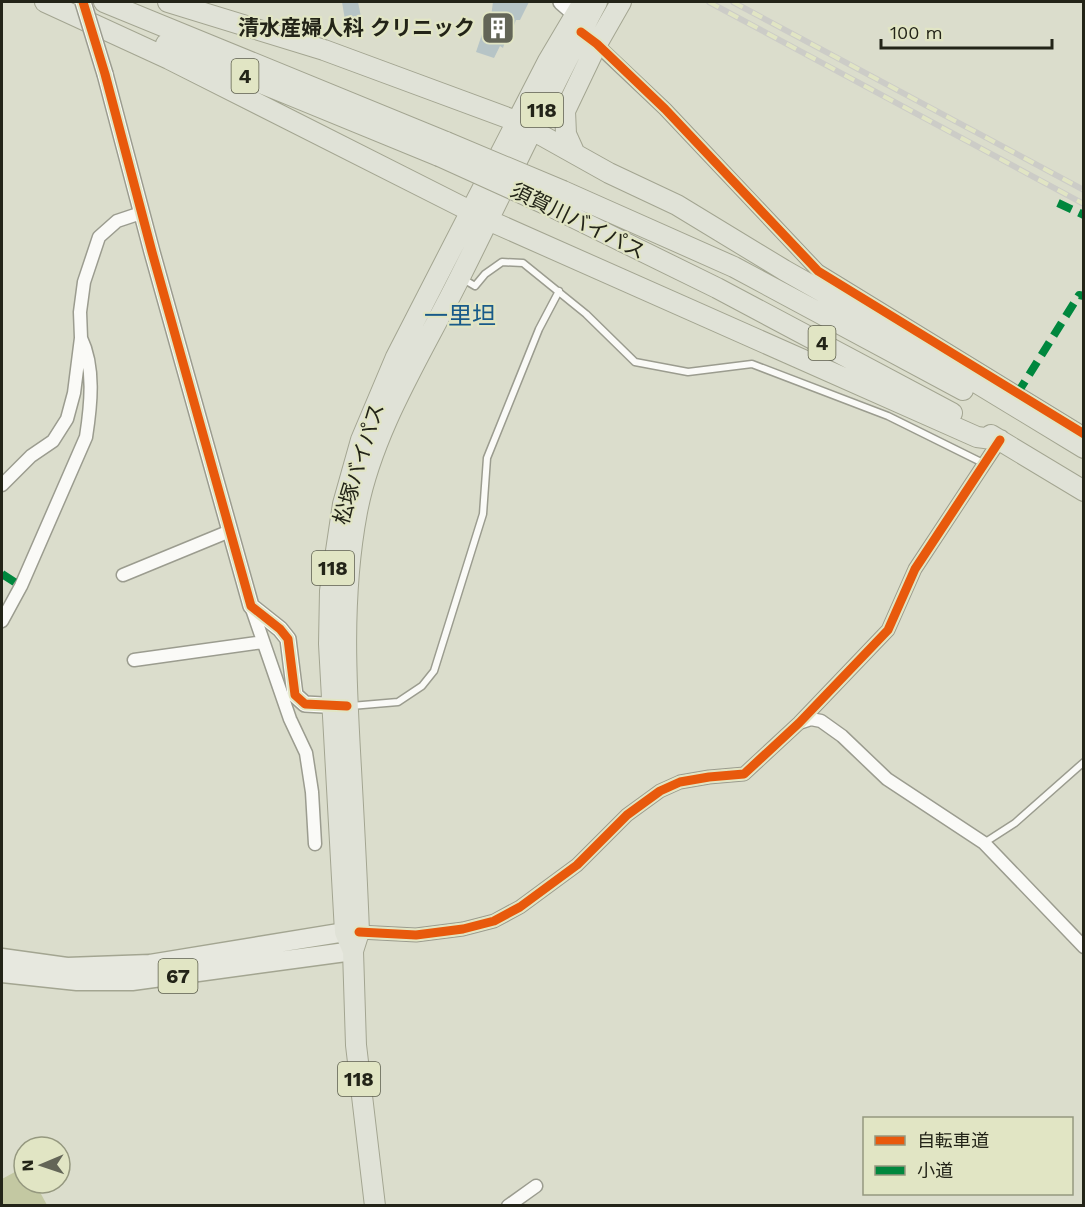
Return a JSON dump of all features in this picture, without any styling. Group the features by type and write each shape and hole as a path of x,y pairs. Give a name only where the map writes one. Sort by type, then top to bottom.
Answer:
{"highway":[{"name":"須賀川バイパス","path":"47,2 116,24 443,149"},
{"path":"47,2 169,59 479,216 977,437 1000,440"},
{"name":"須賀川バイパス","path":"104,2 558,200 734,267 1001,410 1083,461"},
{"path":"168,2 324,50 524,126 609,173 677,205 784,270 887,321 1083,448"},
{"name":"118","path":"479,216 524,126 548,61 580,16 597,2"},
{"name":"118","path":"575,154 566,134 565,111 597,44 621,2"},
{"name":"須賀川バイパス","path":"558,200 1000,440 1083,491"},
{"name":"松塚バイパス","path":"339,706 346,642 351,550 363,489 377,446 394,408 460,277 479,216"},
{"name":"松塚バイパス","path":"375,1206 356,1045 339,706 328,644 330,591 335,548 352,472 362,440 396,357 479,216"}],"main road":[{"name":"67","path":"2,958 67,967 150,964 352,932"},
{"name":"67","path":"2,974 77,981 132,981 353,951"}],"street":[{"path":"83,2 105,74 141,213 251,606 290,719 306,753 312,792 315,844"},
{"path":"561,2 580,16 597,44 665,110 818,271 887,321 1083,434"},
{"path":"2,484 31,456 53,441 67,419 74,393 81,338 80,312 84,282 99,237 117,221 141,213"},
{"path":"2,621 21,586 86,437 90,402 88,353 81,338"},
{"path":"352,932 416,935 463,928 503,917 578,865 627,815 660,791 680,782 744,774 799,723 888,630 915,569 1000,440"},
{"path":"123,575 230,531"},
{"path":"251,606 280,629 288,639 295,695 305,704 339,706"},
{"path":"134,660 263,642"},
{"path":"799,723 811,720 821,721 842,736 887,779 984,843 1083,947"},
{"path":"508,1206 536,1186"}],"lane":[{"path":"460,277 475,286 485,274 502,262 523,263 586,314 635,362 688,372 752,364 888,416 986,464"},
{"path":"339,706 398,702 422,686 434,671 483,514 487,458 539,329 559,291"},
{"path":"984,843 1015,823 1083,762"}],"green space":[{"path":"12,1174 12,1195 42,1195 47,1205 2,1205 2,1179"}],"building":[{"path":"342,2 358,2 361,17 345,20"},
{"name":"清水産婦人科 クリニック","path":"493,2 529,2 520,20 516,20 510,36 507,35 503,48 500,46 494,58 476,52 485,25 490,24"}],"railway":[{"path":"709,2 1084,204"},
{"path":"733,2 1084,190"}],"marked path":[{"path":"1058,203 1084,215"},
{"path":"1017,394 1079,295 1084,296"},
{"path":"2,574 21,586"}],"cycle path":[{"path":"83,2 105,74 251,606 280,629 288,639 295,695 305,704 347,706"},
{"path":"581,32 597,44 665,109 818,271 1084,434"},
{"path":"359,932 416,935 463,929 494,921 520,907 577,865 627,815 660,791 680,782 744,774 799,723 888,630 915,569 1000,440"}],"place":[{"name":"清水産婦人科 クリニック","path":"498,28"}],"district":[{"name":"一里坦","path":"460,316"}]}
